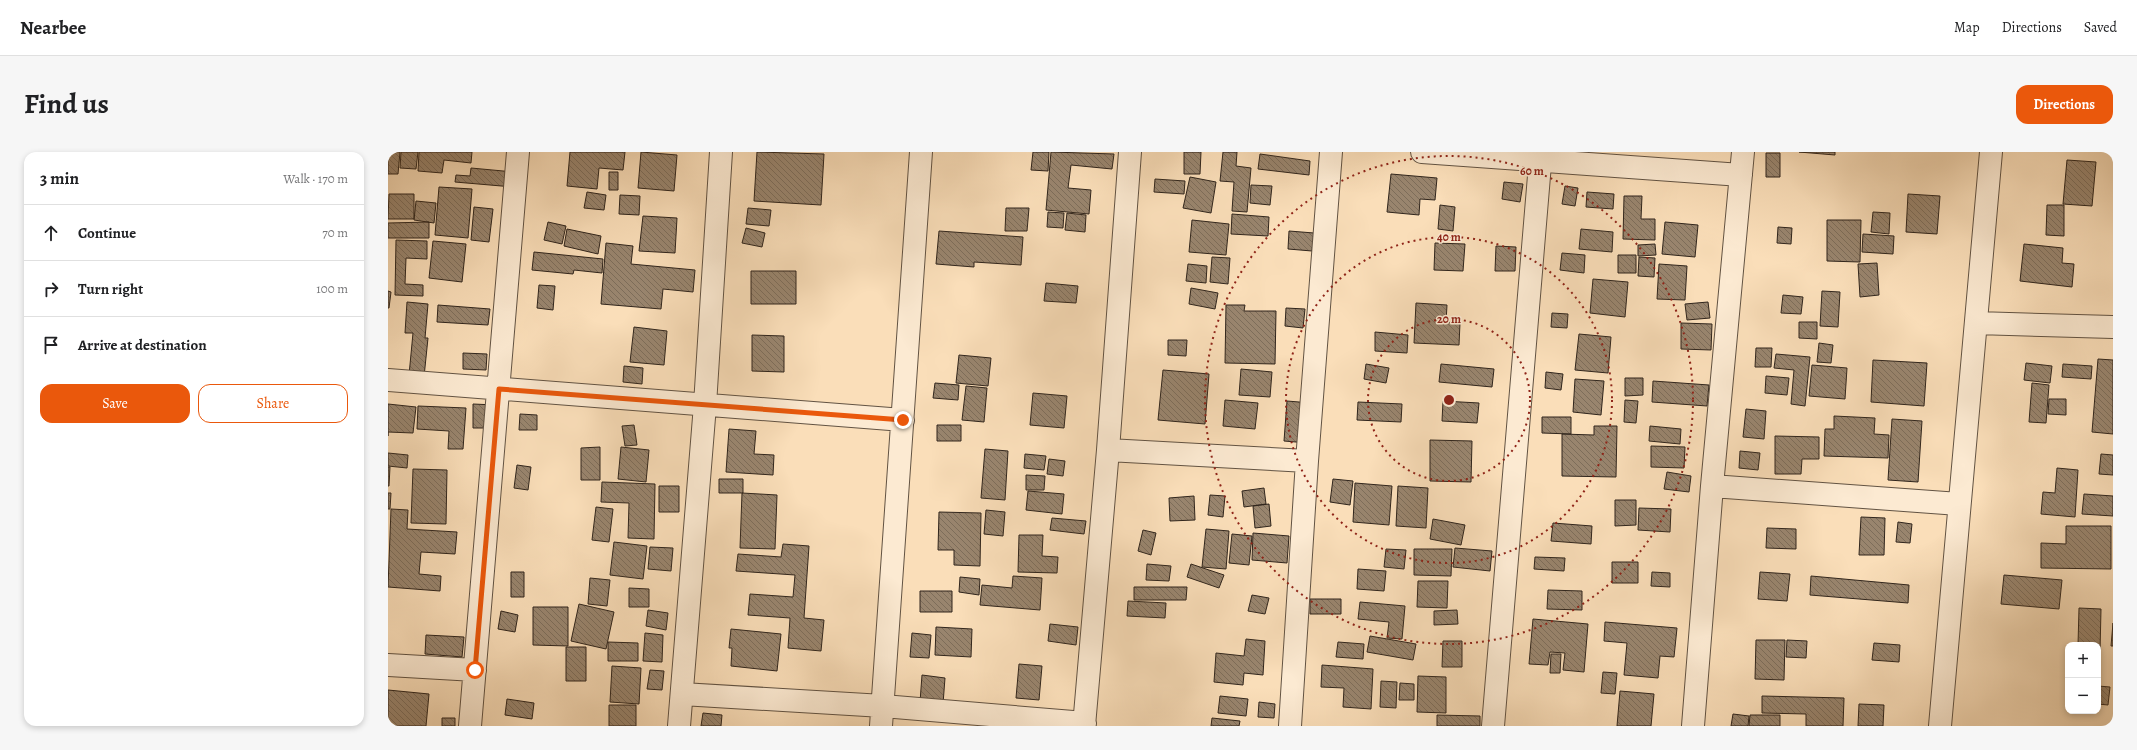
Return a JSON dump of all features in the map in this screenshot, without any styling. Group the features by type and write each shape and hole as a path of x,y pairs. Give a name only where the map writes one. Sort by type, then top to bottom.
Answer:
{"street":[{"path":"470,726 518,152"},
{"path":"680,726 705,405 721,152"},
{"path":"882,716 921,152"},
{"path":"682,694 882,716 1084,725 1108,450 1130,152"},
{"path":"1290,726 1307,461 1331,152"},
{"path":"1422,152 1541,156 1741,175"},
{"path":"1693,726 1712,486 1743,152"},
{"path":"1940,726 1991,152"},
{"path":"1493,726 1541,156"},
{"path":"1976,323 2113,327"},
{"path":"388,380 903,420"},
{"path":"1108,450 1307,461"},
{"path":"1712,486 1959,504"},
{"path":"388,665 475,670"}],"building":[{"path":"388,152 400,152 398,174 388,174"},
{"path":"401,152 418,152 416,169 400,168"},
{"path":"419,152 472,152 471,163 444,160 442,173 418,171"},
{"path":"570,152 625,152 623,170 599,168 597,189 567,186"},
{"path":"641,152 677,155 674,191 638,188"},
{"path":"757,152 824,154 821,205 754,201"},
{"path":"1033,152 1049,152 1048,171 1031,170"},
{"path":"1051,152 1114,154 1112,169 1071,165 1068,188 1091,190 1089,214 1046,210"},
{"path":"1184,152 1201,152 1200,174 1184,174"},
{"path":"1223,152 1237,152 1236,166 1251,168 1247,212 1232,211 1234,182 1220,181"},
{"path":"1799,152 1835,152 1835,155"},
{"path":"1766,153 1780,153 1780,177 1766,177"},
{"path":"1260,154 1310,161 1309,175 1258,169"},
{"path":"2067,160 2096,162 2092,206 2063,204"},
{"path":"471,168 514,172 513,187 455,182 456,175 470,176"},
{"path":"609,172 618,172 618,190 609,190"},
{"path":"1391,174 1437,178 1435,200 1420,199 1419,215 1387,212"},
{"path":"1190,177 1216,182 1211,213 1183,208"},
{"path":"1155,179 1185,181 1184,194 1154,192"},
{"path":"1504,182 1523,184 1520,202 1502,199"},
{"path":"1251,185 1272,186 1270,205 1250,203"},
{"path":"1565,186 1578,188 1575,206 1562,204"},
{"path":"439,187 472,189 468,238 435,235"},
{"path":"587,192 606,195 604,210 584,208"},
{"path":"1587,192 1614,194 1613,209 1586,207"},
{"path":"389,194 414,194 414,219 388,219"},
{"path":"1908,194 1940,196 1937,234 1906,232"},
{"path":"620,195 640,196 639,215 619,214"},
{"path":"1624,196 1642,196 1641,219 1655,219 1655,240 1623,239"},
{"path":"416,201 436,203 434,223 414,220"},
{"path":"1440,205 1455,207 1453,231 1438,229"},
{"path":"2047,205 2064,205 2064,236 2046,235"},
{"path":"474,207 493,209 489,242 471,240"},
{"path":"748,208 771,210 769,226 746,224"},
{"path":"1006,208 1029,208 1027,231 1005,231"},
{"path":"1048,212 1064,213 1063,228 1047,227"},
{"path":"1873,212 1890,213 1889,234 1871,232"},
{"path":"1067,213 1086,215 1085,232 1065,230"},
{"path":"1232,214 1269,217 1268,236 1231,234"},
{"path":"643,216 677,218 675,253 639,251"},
{"path":"1192,220 1229,224 1226,255 1189,252"},
{"path":"1827,220 1861,220 1860,262 1827,261"},
{"path":"429,222 429,238 388,238 388,223"},
{"path":"548,222 566,226 562,244 544,240"},
{"path":"1665,222 1698,225 1695,257 1662,254"},
{"path":"1778,227 1792,228 1791,244 1777,243"},
{"path":"746,228 765,233 762,247 742,243"},
{"path":"567,229 601,236 598,254 564,246"},
{"path":"1581,229 1613,232 1612,252 1579,249"},
{"path":"939,231 1023,237 1021,265 974,262 974,267 936,264"},
{"path":"1289,231 1314,233 1312,251 1288,249"},
{"path":"1863,234 1894,236 1893,254 1862,252"},
{"path":"396,240 427,241 427,259 406,258 405,284 423,285 423,296 395,295"},
{"path":"433,241 466,244 462,282 429,278"},
{"path":"606,243 633,246 631,264 695,270 693,292 663,289 661,309 601,304"},
{"path":"1435,243 1465,244 1463,271 1434,270"},
{"path":"1655,244 1656,255 1638,256 1638,245"},
{"path":"2024,244 2063,248 2062,263 2074,264 2072,287 2020,281"},
{"path":"1496,246 1516,247 1515,271 1495,271"},
{"path":"534,252 603,259 602,273 574,270 573,274 532,270"},
{"path":"1562,253 1585,255 1584,273 1560,270"},
{"path":"1618,255 1636,255 1636,273 1618,273"},
{"path":"1212,257 1230,258 1228,284 1210,282"},
{"path":"1639,257 1655,258 1654,277 1638,276"},
{"path":"1877,263 1879,295 1860,297 1858,264"},
{"path":"1188,264 1207,266 1206,283 1186,281"},
{"path":"1659,264 1687,266 1685,300 1657,299"},
{"path":"751,271 796,271 796,304 751,304"},
{"path":"1593,279 1628,282 1625,317 1590,313"},
{"path":"1046,283 1078,286 1076,303 1044,301"},
{"path":"539,285 555,286 553,310 537,308"},
{"path":"1191,288 1218,293 1215,309 1189,304"},
{"path":"388,291 391,292 389,308 388,308"},
{"path":"1822,291 1840,292 1838,327 1820,326"},
{"path":"1783,295 1803,297 1801,314 1781,313"},
{"path":"407,302 428,304 425,338 428,338 424,377 409,375 413,333 405,333"},
{"path":"1708,302 1710,318 1687,320 1685,304"},
{"path":"1416,303 1447,305 1446,322 1460,323 1459,345 1414,343"},
{"path":"438,305 490,309 488,325 437,322"},
{"path":"1226,305 1245,305 1244,311 1276,311 1275,364 1225,363"},
{"path":"1286,308 1305,309 1303,328 1285,326"},
{"path":"1552,313 1568,314 1567,328 1551,327"},
{"path":"1799,322 1817,322 1817,339 1799,338"},
{"path":"1681,323 1712,324 1711,350 1681,349"},
{"path":"634,327 667,331 664,365 630,362"},
{"path":"1375,332 1408,335 1407,353 1375,351"},
{"path":"1579,334 1611,337 1608,373 1575,370"},
{"path":"752,335 784,336 784,372 752,371"},
{"path":"1168,340 1187,340 1186,356 1168,355"},
{"path":"1819,343 1833,345 1831,363 1817,362"},
{"path":"1756,348 1772,348 1771,367 1755,367"},
{"path":"463,353 487,354 486,370 463,369"},
{"path":"1776,354 1810,357 1805,406 1791,404 1794,370 1774,368"},
{"path":"959,355 991,358 988,386 956,383"},
{"path":"2098,359 2113,360 2113,434 2092,432"},
{"path":"1873,360 1927,363 1924,406 1871,402"},
{"path":"2026,363 2052,366 2050,383 2024,380"},
{"path":"1366,364 1389,368 1386,383 1364,379"},
{"path":"1441,364 1494,369 1492,387 1439,382"},
{"path":"2063,364 2092,366 2091,379 2062,377"},
{"path":"1812,365 1847,368 1845,399 1809,396"},
{"path":"624,366 643,368 642,384 623,382"},
{"path":"1241,369 1272,372 1270,397 1239,395"},
{"path":"1163,370 1209,374 1205,424 1158,420"},
{"path":"1546,372 1563,374 1561,390 1545,388"},
{"path":"1766,376 1789,378 1787,395 1765,393"},
{"path":"1625,378 1643,378 1643,395 1625,396"},
{"path":"1575,379 1604,381 1601,415 1573,412"},
{"path":"1653,381 1709,385 1707,406 1652,402"},
{"path":"935,383 959,385 958,400 933,398"},
{"path":"2032,383 2049,385 2046,423 2029,422"},
{"path":"966,386 987,388 984,422 962,420"},
{"path":"1033,393 1067,396 1064,428 1030,425"},
{"path":"2049,399 2066,399 2066,415 2048,414"},
{"path":"1225,400 1258,403 1255,429 1223,426"},
{"path":"1625,400 1638,401 1636,423 1624,422"},
{"path":"1287,401 1311,403 1308,443 1284,441"},
{"path":"1443,401 1479,403 1477,423 1442,421"},
{"path":"1358,402 1402,404 1401,422 1357,420"},
{"path":"388,404 416,407 413,433 388,432"},
{"path":"473,404 495,405 495,428 473,428"},
{"path":"418,406 466,408 463,449 448,449 449,431 417,429"},
{"path":"1746,409 1766,411 1764,439 1743,437"},
{"path":"520,414 537,415 537,430 519,430"},
{"path":"1834,416 1875,418 1874,434 1889,435 1888,458 1824,456 1825,429 1834,429"},
{"path":"1542,417 1571,417 1571,434 1542,433"},
{"path":"1892,419 1922,421 1918,482 1888,480"},
{"path":"634,425 637,445 625,446 622,426"},
{"path":"937,425 961,425 961,441 937,441"},
{"path":"1594,426 1617,426 1616,477 1562,476 1562,434 1594,435"},
{"path":"1650,426 1681,429 1680,444 1649,441"},
{"path":"729,429 756,431 754,454 774,455 773,475 726,472"},
{"path":"1775,436 1819,437 1819,459 1802,459 1801,474 1775,474"},
{"path":"1430,440 1472,441 1471,482 1430,481"},
{"path":"1651,446 1685,447 1684,468 1651,467"},
{"path":"600,447 600,480 581,480 581,448"},
{"path":"621,447 649,450 646,482 618,479"},
{"path":"985,449 1008,451 1005,500 981,498"},
{"path":"1740,451 1760,453 1758,470 1739,468"},
{"path":"388,453 408,455 407,468 388,466"},
{"path":"1025,454 1046,456 1044,470 1024,468"},
{"path":"2101,454 2113,455 2113,475 2099,474"},
{"path":"1049,459 1065,461 1063,476 1047,474"},
{"path":"517,465 531,467 528,490 514,488"},
{"path":"388,467 390,467 389,486 388,486"},
{"path":"2057,468 2078,470 2075,517 2041,514 2043,492 2055,493"},
{"path":"413,469 447,470 446,524 411,523"},
{"path":"1667,472 1691,476 1689,492 1664,489"},
{"path":"1026,475 1045,476 1044,490 1026,490"},
{"path":"719,479 743,479 743,493 719,493"},
{"path":"1333,479 1353,481 1350,505 1330,502"},
{"path":"602,482 655,484 654,539 628,538 629,503 601,502"},
{"path":"1355,483 1392,486 1389,525 1353,522"},
{"path":"659,486 679,486 679,512 659,512"},
{"path":"1398,486 1428,488 1426,528 1396,526"},
{"path":"1264,488 1266,504 1244,507 1242,491"},
{"path":"1028,491 1064,494 1062,514 1026,510"},
{"path":"388,493 391,493 390,509 388,509"},
{"path":"742,493 777,495 775,549 740,548"},
{"path":"2084,494 2113,496 2113,516 2082,514"},
{"path":"1210,495 1225,496 1223,517 1208,515"},
{"path":"1194,496 1195,520 1170,521 1169,498"},
{"path":"1615,500 1636,500 1636,525 1615,526"},
{"path":"1269,504 1271,526 1255,528 1253,506"},
{"path":"596,507 613,509 609,542 592,540"},
{"path":"1639,508 1671,509 1670,532 1638,530"},
{"path":"391,509 408,510 407,529 457,532 455,554 421,552 419,574 441,576 440,591 388,587"},
{"path":"986,510 1005,512 1003,536 984,534"},
{"path":"939,512 981,513 980,566 954,565 954,550 938,550"},
{"path":"1861,517 1885,518 1884,555 1859,555"},
{"path":"1052,518 1086,521 1084,534 1050,530"},
{"path":"1433,519 1465,525 1461,545 1430,539"},
{"path":"1898,522 1912,524 1910,543 1896,542"},
{"path":"1553,523 1592,526 1591,544 1551,541"},
{"path":"2066,526 2111,526 2111,569 2041,568 2041,543 2066,544"},
{"path":"1767,528 1796,529 1796,549 1766,548"},
{"path":"1206,529 1229,531 1226,569 1202,567"},
{"path":"1143,530 1156,533 1151,555 1138,551"},
{"path":"1253,533 1289,536 1287,563 1252,560"},
{"path":"1232,534 1252,536 1249,565 1229,563"},
{"path":"1019,535 1043,535 1042,556 1058,557 1057,573 1018,572"},
{"path":"614,542 647,546 643,579 610,575"},
{"path":"783,544 809,546 804,618 824,620 821,651 788,648 790,618 748,615 750,594 793,597 795,575 736,571 738,554 781,557"},
{"path":"650,547 673,548 671,571 648,569"},
{"path":"1455,548 1492,551 1490,571 1453,567"},
{"path":"1386,549 1406,550 1404,569 1384,567"},
{"path":"1414,549 1452,549 1451,576 1414,575"},
{"path":"1535,557 1565,558 1564,571 1534,569"},
{"path":"1612,562 1638,562 1638,583 1612,583"},
{"path":"1147,564 1171,566 1169,581 1146,580"},
{"path":"1191,564 1224,575 1219,588 1187,577"},
{"path":"1358,569 1386,571 1384,591 1357,589"},
{"path":"511,572 524,572 524,597 511,597"},
{"path":"1652,572 1670,573 1670,587 1651,586"},
{"path":"1760,572 1790,574 1787,601 1758,599"},
{"path":"2004,575 2062,580 2059,609 2001,604"},
{"path":"1013,576 1042,578 1040,610 980,605 982,585 1012,588"},
{"path":"1811,576 1909,585 1908,603 1810,595"},
{"path":"960,577 980,579 979,595 959,592"},
{"path":"590,578 610,580 607,606 588,604"},
{"path":"1418,581 1448,581 1447,608 1417,607"},
{"path":"1134,587 1187,587 1186,600 1134,600"},
{"path":"629,588 649,589 649,607 629,607"},
{"path":"1548,590 1582,591 1582,610 1547,609"},
{"path":"920,591 952,591 952,612 920,612"},
{"path":"1252,595 1269,598 1265,614 1248,611"},
{"path":"1310,599 1341,599 1341,614 1310,614"},
{"path":"1128,601 1166,603 1165,618 1127,616"},
{"path":"1360,602 1405,606 1402,639 1387,638 1389,622 1358,619"},
{"path":"579,604 614,612 606,649 571,641"},
{"path":"533,607 568,607 568,646 533,645"},
{"path":"2079,608 2101,609 2100,642 2078,642"},
{"path":"648,610 668,613 666,630 646,626"},
{"path":"1457,610 1458,624 1434,625 1434,611"},
{"path":"501,611 518,615 515,632 498,629"},
{"path":"1533,619 1588,624 1584,672 1563,670 1565,653 1550,652 1548,665 1529,664"},
{"path":"1605,622 1677,628 1674,657 1660,656 1658,678 1624,675 1627,643 1604,641"},
{"path":"2113,623 2113,646 2111,646"},
{"path":"1050,624 1078,627 1076,645 1048,641"},
{"path":"936,627 972,629 971,657 935,655"},
{"path":"731,629 781,634 777,671 731,666 732,648 729,648"},
{"path":"645,633 663,635 662,662 643,661"},
{"path":"912,633 931,635 929,658 910,657"},
{"path":"426,635 464,637 462,657 425,654"},
{"path":"1370,636 1416,644 1413,660 1367,652"},
{"path":"1246,639 1265,641 1263,675 1244,673 1243,685 1214,682 1216,653 1244,656"},
{"path":"1756,640 1785,640 1784,680 1755,679"},
{"path":"1787,640 1807,641 1806,658 1786,657"},
{"path":"1443,641 1462,641 1462,667 1442,667"},
{"path":"608,642 638,643 638,661 608,661"},
{"path":"1338,642 1364,644 1363,659 1336,657"},
{"path":"1874,643 1900,645 1899,662 1872,660"},
{"path":"566,647 586,647 586,681 566,681"},
{"path":"1551,654 1561,654 1560,673 1550,673"},
{"path":"1019,664 1042,666 1039,700 1016,698"},
{"path":"1322,665 1373,669 1371,709 1343,707 1344,688 1321,687"},
{"path":"612,666 641,668 639,704 610,702"},
{"path":"650,670 664,671 662,690 647,689"},
{"path":"1603,672 1617,673 1615,694 1601,693"},
{"path":"922,675 945,678 943,704 920,702"},
{"path":"1418,676 1446,677 1446,713 1417,712"},
{"path":"1381,681 1397,682 1396,708 1380,707"},
{"path":"1400,683 1414,684 1414,700 1399,700"},
{"path":"2101,686 2110,687 2108,705 2101,704"},
{"path":"388,690 429,694 426,726 388,726"},
{"path":"1620,691 1654,694 1651,726 1617,726"},
{"path":"1220,696 1248,699 1246,716 1218,713"},
{"path":"1762,696 1844,698 1843,726 1806,726 1806,714 1762,713"},
{"path":"507,699 534,703 532,719 505,715"},
{"path":"1259,702 1275,704 1274,718 1258,717"},
{"path":"1859,704 1884,705 1883,726 1858,726"},
{"path":"609,705 636,705 636,726 609,726"},
{"path":"703,713 722,715 721,726 701,726"},
{"path":"1733,714 1749,716 1748,726 1731,726"},
{"path":"1437,715 1480,716 1480,726 1437,726"},
{"path":"1750,715 1780,715 1780,726 1749,726"},
{"path":"442,718 455,718 455,726 442,726"},
{"path":"1212,718 1240,721 1239,726 1211,726"}],"route":[{"path":"475,670 499,389 903,420"}]}
